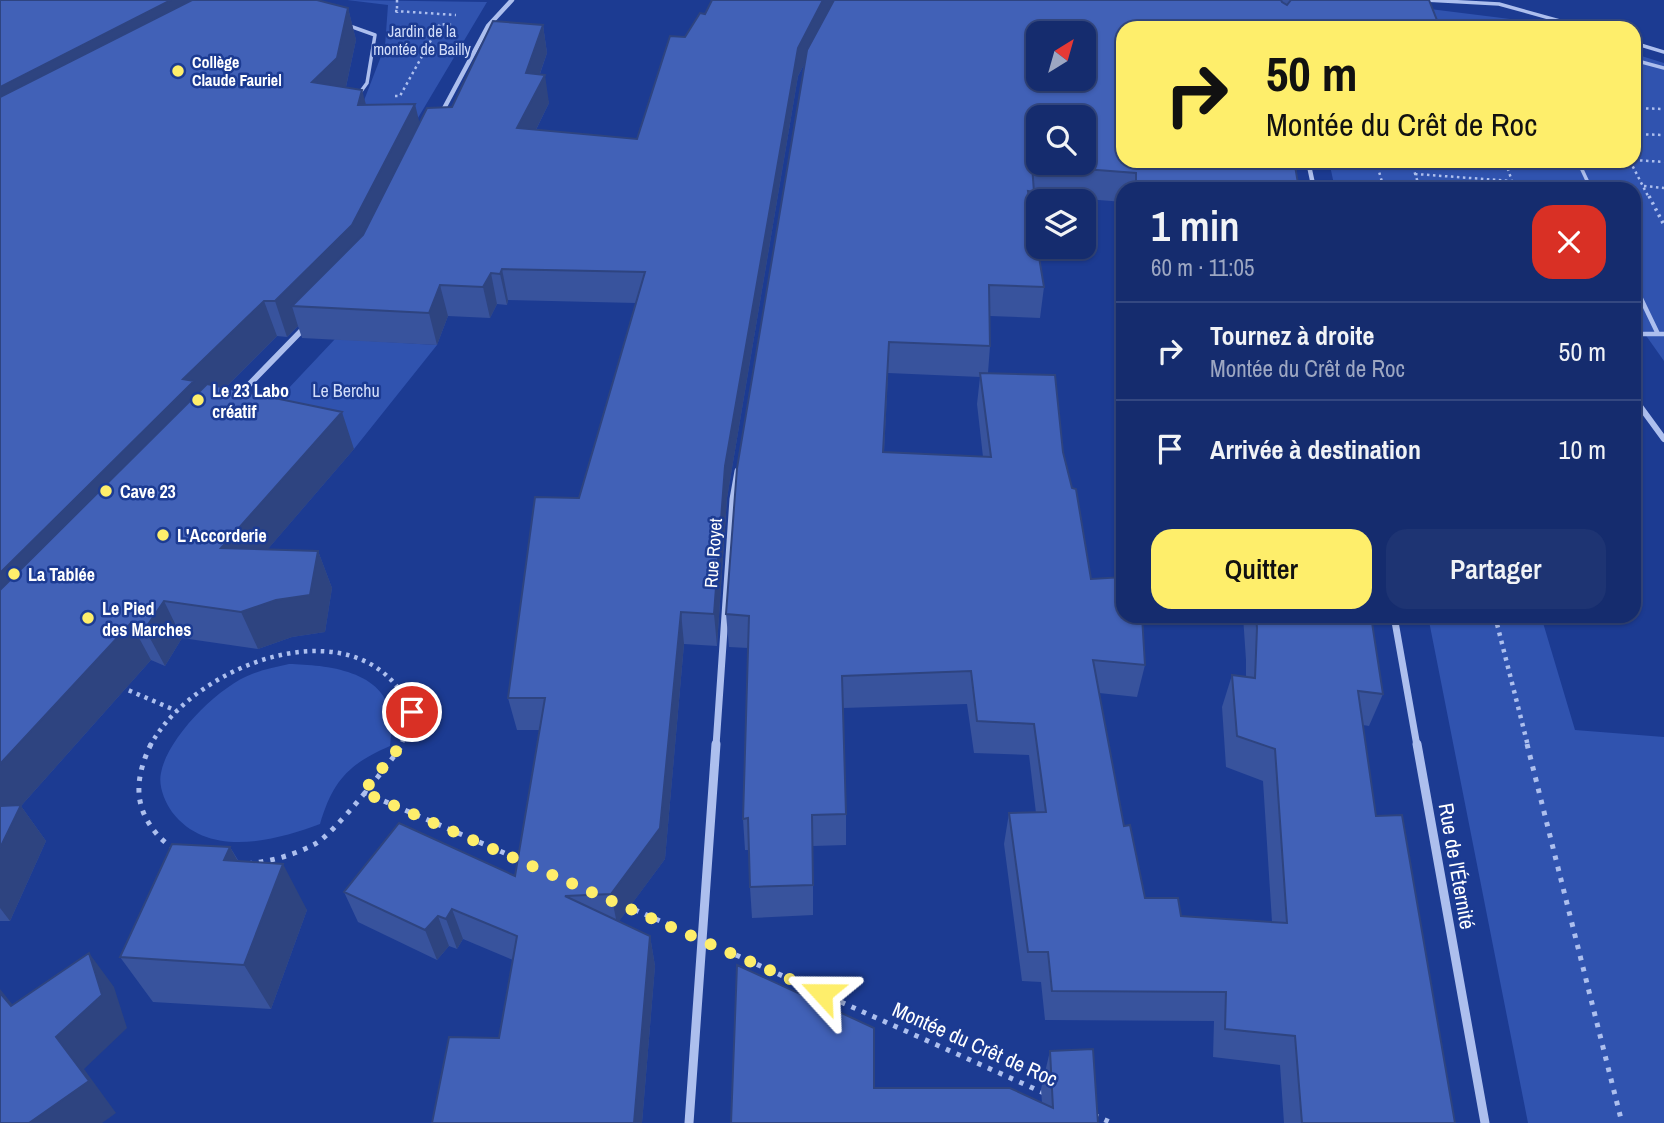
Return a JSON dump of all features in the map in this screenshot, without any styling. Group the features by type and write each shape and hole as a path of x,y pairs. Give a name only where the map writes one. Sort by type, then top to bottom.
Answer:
{"street":[{"path":"439,118 488,26 512,0"},
{"path":"233,401 310,322"},
{"path":"1641,408 1664,439"},
{"name":"Rue Royet","path":"689,1123 733,499 740,458"},
{"name":"Rue de l'Éternité","path":"1395,623 1485,1123"}],"lane":[{"path":"1425,0 1460,5 1499,4 1560,21"},
{"path":"338,22 375,35 367,83 354,102"},
{"path":"1641,45 1664,52"},
{"path":"1641,62 1664,68"},
{"path":"1641,297 1661,334 1641,334"}],"path":[{"path":"397,0 396,11 400,21"},
{"path":"384,10 496,18"},
{"path":"386,97 400,96 440,24 488,26"},
{"path":"1641,108 1664,109"},
{"path":"1641,134 1664,135"},
{"path":"1641,161 1664,162"},
{"path":"1413,168 1418,182"},
{"path":"1415,174 1512,181 1507,168"},
{"path":"1635,168 1664,225"},
{"path":"1643,186 1664,188"},
{"path":"1657,212 1664,210"},
{"path":"1497,623 1622,1123"},
{"path":"292,652 334,653 370,663 398,684 412,712 405,740 320,842 280,861 233,866 191,858 159,838 141,810 138,777 149,742 177,711 207,683 249,662 292,652"},
{"path":"113,684 177,711"},
{"path":"363,792 526,862"},
{"name":"Montée du Crêt de Roc","path":"613,901 1050,1095"},
{"path":"1087,1112 1112,1123"}],"green space":[{"name":"Jardin de la montée de Bailly","path":"347,0 487,2 412,128 358,116 385,46 388,5"},
{"path":"1358,0 1517,21 1315,21"},
{"path":"1641,56 1664,63 1664,361 1641,328 1641,182 1334,182 1330,168 1641,168"},
{"name":"Le Berchu","path":"335,339 437,345 354,449 252,427"},
{"path":"1429,623 1543,623 1575,730 1664,737 1664,1123 1528,1123"},
{"path":"289,664 320,666 352,673 378,689 387,702 391,718 390,746 344,775 331,796 320,824 283,836 242,842 204,836 187,827 172,812 161,788 161,773 173,744 210,701 239,680 266,669"}],"building":[{"path":"0,0 171,0 0,87"},
{"path":"192,0 317,0 348,8 337,58 312,82 362,90 358,105 415,104 352,225 275,301 264,301 183,379 194,381 0,573 0,97"},
{"path":"712,0 823,0 798,48 725,466 714,614 681,612 660,828 611,894 565,896 650,936 634,1123 432,1123 449,1037 499,1038 517,936 452,909 446,919 438,916 425,930 344,892 399,823 515,876 545,698 508,698 535,497 579,498 645,272 502,269 500,274 491,273 483,287 440,285 429,313 292,306 363,235 427,108 452,107 493,21 543,25 526,73 545,75 517,128 637,139 670,36 685,37 700,13 705,14"},
{"path":"834,0 1281,0 1287,5 1291,0 1429,0 1437,21 1116,21 1116,168 1295,168 1298,182 1143,182 1136,181 1136,173 1096,170 1096,105 1026,105 1026,175 1033,175 1034,189 1026,189 1026,259 1039,259 1044,287 989,285 990,346 889,342 883,452 991,457 980,373 1055,375 1063,452 1072,488 1076,489 1091,579 1116,577 1116,623 1142,623 1145,665 1093,660 1124,826 1130,825 1145,898 1178,898 1181,916 1287,923 1275,749 1237,736 1232,675 1255,678 1257,623 1372,623 1383,694 1358,691 1376,816 1402,815 1455,1123 1302,1123 1295,1036 1225,1029 1226,992 1052,991 1048,952 1028,952 1009,813 1046,812 1034,724 977,721 971,671 842,676 846,814 812,815 813,885 750,887 748,818 743,819 749,616 726,614 737,468 807,50"},
{"path":"207,384 342,412 221,548 318,551 310,595 276,600 241,612 164,601 145,629 131,623 0,764 0,590"},
{"path":"21,805 0,848 0,806"},
{"path":"172,844 230,847 224,860 283,864 244,965 120,957"},
{"path":"89,953 102,995 56,1037 89,1081 29,1123 0,1123 0,993 11,1006"},
{"path":"737,965 874,1028 874,1088 1010,1088 1053,1108 1050,1051 1093,1049 1098,1123 731,1123"}],"place":[{"name":"Collège Claude Fauriel","path":"178,71"},
{"name":"Le 23 Labo créatif","path":"198,400"},
{"name":"Cave 23","path":"106,491"},
{"name":"L'Accorderie","path":"163,535"},
{"name":"La Tablée","path":"14,574"},
{"name":"Le Pied des Marches","path":"88,618"}],"route":[{"path":"412,712 405,740 363,792 822,993"}]}
